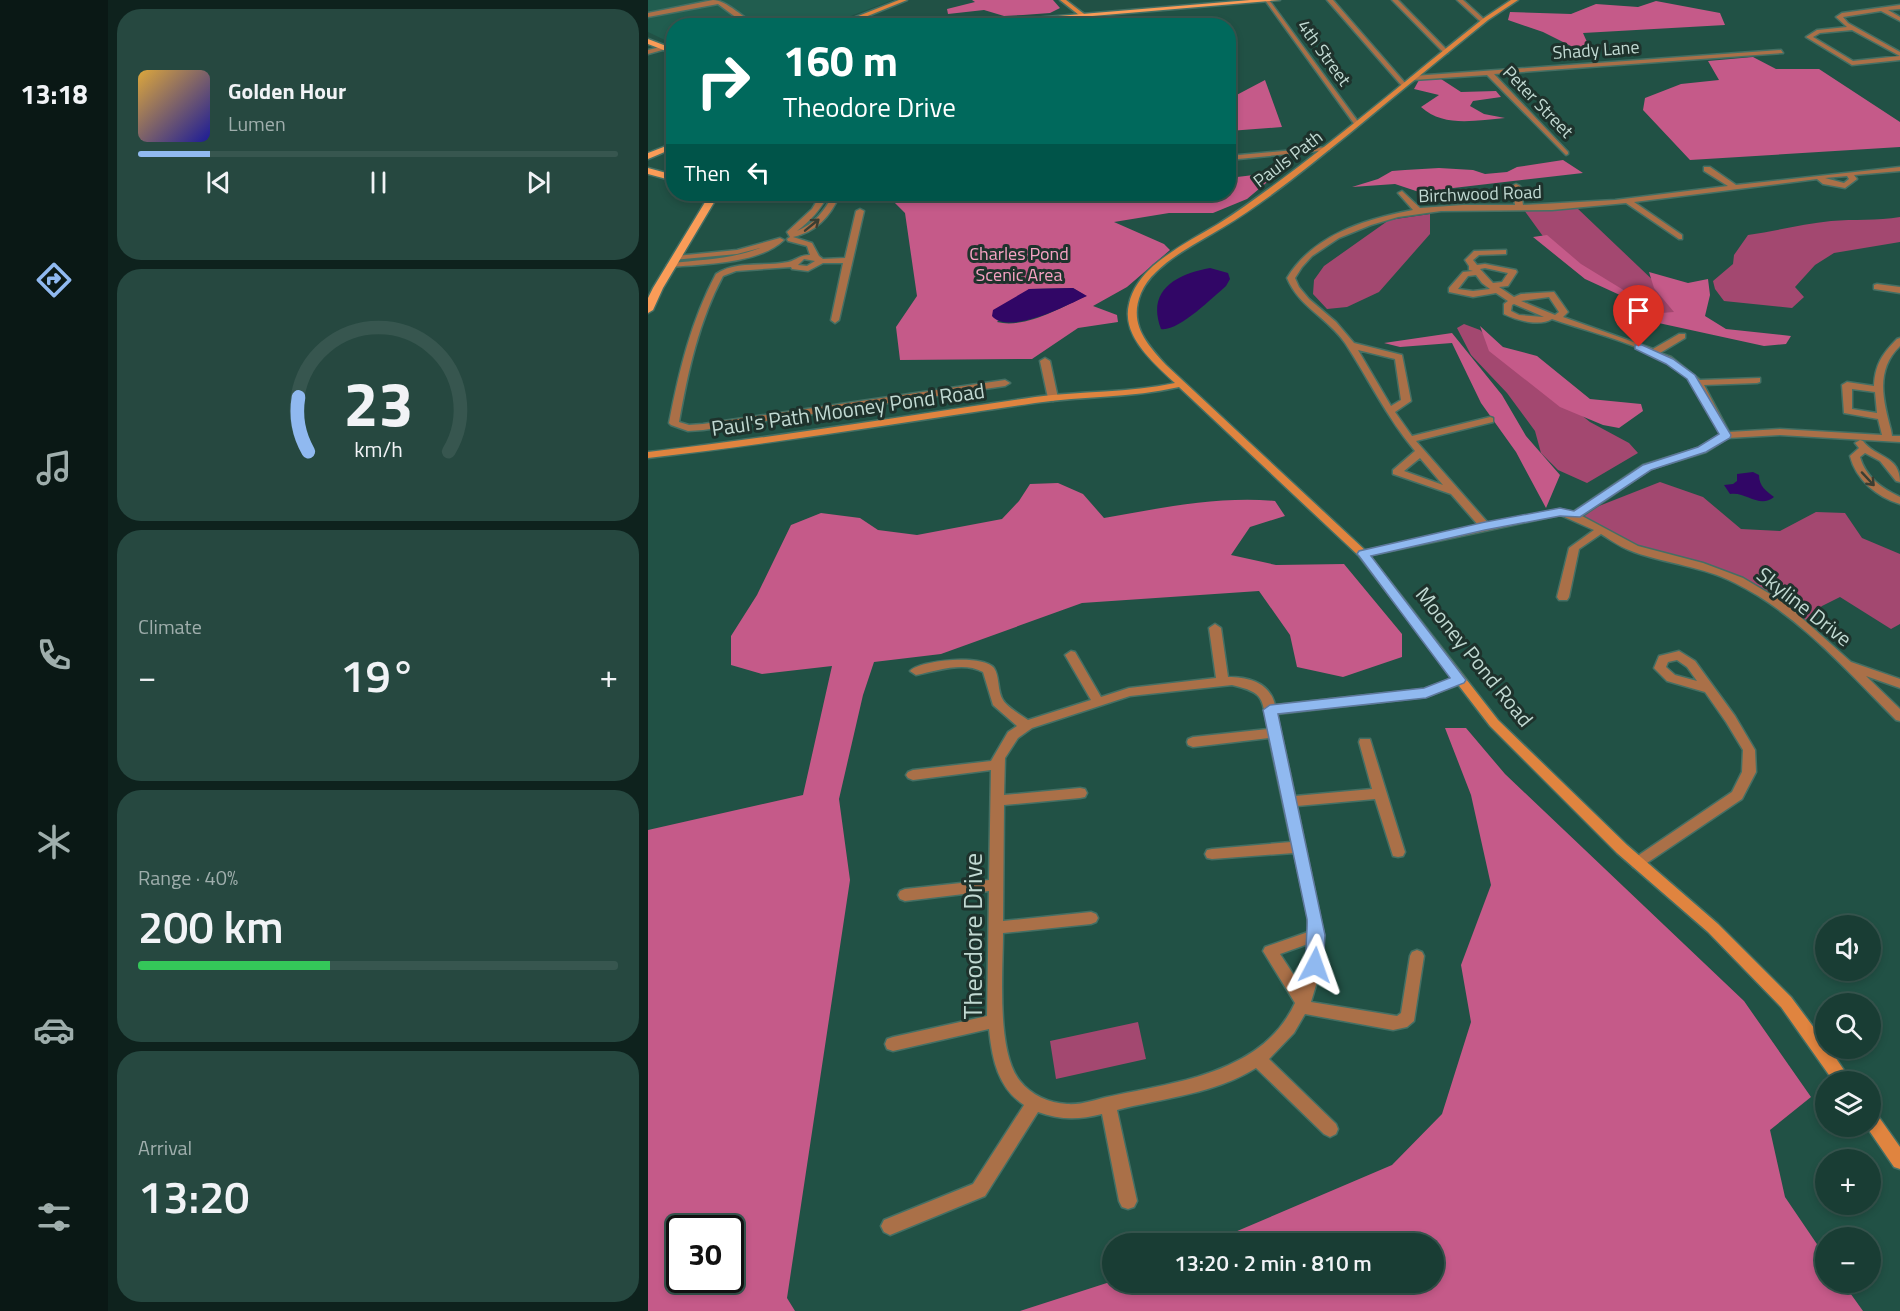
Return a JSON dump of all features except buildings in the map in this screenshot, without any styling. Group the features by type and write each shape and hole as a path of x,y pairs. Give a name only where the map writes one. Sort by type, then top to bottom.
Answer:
{"main road":[{"path":"1035,18 1277,0"},
{"path":"648,41 664,48"},
{"path":"648,156 666,148"},
{"path":"648,171 666,176"},
{"path":"648,310 710,201"}],"street":[{"path":"859,18 904,0"},
{"path":"1063,0 1086,18"},
{"path":"1330,0 1404,85"},
{"path":"1395,0 1446,52"},
{"path":"1460,0 1483,21"},
{"name":"Pauls Path","path":"1182,384 1163,367 1137,336 1130,320 1137,292 1146,279 1164,263 1235,217 1328,149 1483,21 1515,0"},
{"path":"648,13 715,1 740,18"},
{"name":"4th Street","path":"1267,1 1357,124"},
{"path":"1900,8 1844,14 1839,17 1852,28 1900,54"},
{"path":"1883,10 1900,19"},
{"path":"1080,18 1081,14"},
{"path":"1852,28 1819,31 1809,37 1852,63 1900,58"},
{"path":"648,52 664,48"},
{"name":"Shady Lane","path":"1413,78 1781,52"},
{"name":"Peter Street","path":"1488,72 1566,153"},
{"path":"1236,157 1328,149"},
{"path":"1707,169 1733,186"},
{"name":"Birchwood Road","path":"1485,526 1410,439 1350,345 1326,316 1304,301 1295,290 1291,278 1303,258 1341,236 1383,219 1418,211 1576,206 1689,194 1733,186 1900,169"},
{"path":"1819,177 1826,182 1845,186 1853,179 1849,174"},
{"path":"1516,186 1519,207"},
{"path":"1402,193 1418,211"},
{"path":"789,238 791,232 810,217 821,201"},
{"path":"674,262 736,257 774,246 801,234 829,210 833,201"},
{"path":"1626,201 1679,237"},
{"path":"835,320 860,212"},
{"path":"789,238 801,248 802,257"},
{"path":"789,238 809,242 818,259"},
{"path":"1503,252 1477,253 1469,260 1474,270 1493,288 1514,300 1653,353 1682,370 1696,383 1726,435"},
{"path":"848,260 802,257 793,264 735,269 720,274 696,329 680,388 674,423 688,428 703,427 1005,384"},
{"path":"793,264 800,269 808,269 818,259"},
{"path":"1485,266 1513,272 1505,284 1493,288 1473,294 1452,290 1466,274 1485,266"},
{"path":"1877,287 1900,290"},
{"path":"1551,294 1564,312 1555,317 1545,320 1517,317 1507,312 1508,304 1521,297 1551,294"},
{"path":"1653,353 1682,336"},
{"path":"1888,438 1881,417 1882,360 1900,341"},
{"path":"1350,345 1399,357 1406,401 1390,411"},
{"path":"1045,361 1053,398 1140,392 1182,384"},
{"path":"1696,383 1757,380"},
{"name":"Mooney Pond Road","path":"1182,384 1363,554 1494,723 1638,863 1713,928 1785,1002 1836,1071"},
{"path":"1880,390 1847,385 1847,411 1881,417"},
{"name":"Paul's Path Mooney Pond Road","path":"648,455 749,443 1053,398"},
{"path":"1410,439 1490,420"},
{"path":"1363,554 1485,526 1560,512 1576,515 1647,467 1702,450 1726,435 1780,432 1900,439"},
{"path":"1856,436 1864,449 1884,459 1900,479"},
{"path":"1864,449 1855,456 1859,470 1874,486 1900,501"},
{"path":"1421,451 1397,472 1457,493"},
{"name":"Skyline Drive","path":"1576,515 1599,531 1636,549 1688,562 1740,581 1772,600 1845,664 1900,717"},
{"path":"1563,597 1574,548 1599,531"},
{"path":"1215,628 1223,682"},
{"path":"1071,656 1098,702"},
{"path":"916,671 971,663 986,668 989,670 997,702 1026,726"},
{"path":"1845,664 1900,684"},
{"path":"1270,710 1426,693 1459,680"},
{"name":"Theodore Drive","path":"1223,682 1243,682 1258,687 1268,697 1300,847 1317,935 1315,965 1295,1022 1278,1042 1257,1058 1211,1081 1074,1112 1058,1110 1035,1102 1012,1085 999,1049 996,1020 997,765 1013,735 1026,726 1139,690 1223,682"},
{"path":"1638,863 1737,795 1749,772 1749,750 1731,719 1709,689"},
{"path":"1194,742 1275,734"},
{"path":"1365,742 1398,852"},
{"path":"913,776 997,765"},
{"path":"996,801 1080,793"},
{"path":"1290,802 1381,793"},
{"path":"1212,854 1300,847"},
{"path":"905,895 996,885"},
{"path":"996,928 1091,918"},
{"path":"1317,935 1270,951 1302,1004 1393,1023 1401,1022 1408,1016 1417,956"},
{"path":"892,1044 996,1020"},
{"path":"1257,1058 1330,1129"},
{"path":"891,1226 979,1190 1035,1102"},
{"path":"1108,1104 1128,1201"},
{"path":"1881,1134 1900,1161"}],"shaded area":[{"path":"648,0 893,0 845,18 666,18 666,41 648,32"},
{"path":"1577,208 1680,306 1686,315 1665,318 1550,246 1524,210"},
{"path":"1430,214 1430,234 1379,292 1347,307 1327,309 1313,294 1314,280 1324,266 1389,220"},
{"path":"1900,217 1900,242 1834,253 1815,265 1795,287 1804,297 1792,308 1724,301 1715,289 1713,281 1733,264 1734,255 1748,235 1831,221"},
{"path":"1210,268 1228,273 1230,279 1226,286 1185,320 1168,329 1161,329 1157,315 1161,294 1176,280"},
{"path":"1073,288 1087,296 1053,312 1011,323 1000,321 992,316 993,310 1029,289"},
{"path":"1464,324 1480,330 1512,360 1590,422 1629,443 1638,453 1587,483 1558,470 1541,453 1535,431 1507,393 1471,355 1457,328"},
{"path":"1753,472 1759,475 1762,485 1774,497 1758,501 1742,495 1730,494 1724,485 1737,481 1737,474"},
{"path":"1660,482 1703,497 1741,529 1780,531 1816,512 1845,513 1862,538 1900,554 1900,624 1891,629 1840,597 1822,606 1801,624 1740,581 1636,549 1576,515"},
{"path":"1138,1022 1146,1059 1056,1079 1050,1041"}],"green space":[{"path":"972,0 1053,0 1060,8 1050,13 1023,15 1004,16 984,10 948,14 947,9 975,2"},
{"path":"1656,1 1720,13 1725,25 1583,33 1587,42 1579,50 1543,32 1508,20 1510,12 1571,14 1596,4 1638,7"},
{"path":"1753,57 1776,69 1819,69 1900,122 1900,147 1690,160 1643,110 1645,98 1681,84 1719,80 1708,61"},
{"path":"1441,79 1461,92 1496,91 1501,97 1473,101 1470,106 1484,114 1505,118 1461,121 1430,114 1421,107 1439,95 1414,89 1419,80"},
{"path":"1265,80 1282,127 1236,130 1236,95"},
{"path":"1563,160 1583,173 1419,192 1395,184 1352,187 1378,179 1392,171 1439,168 1473,170 1485,174 1507,172 1517,167"},
{"name":"Charles Pond Scenic Area","path":"1279,172 1247,199 1213,213 1169,213 1114,222 1164,244 1170,250 1127,287 1093,306 1117,315 1118,322 1078,328 1032,359 900,360 896,327 917,296 905,213 894,202 887,201 1236,201 1236,177","holes":["1073,288 1086,296 1054,311 1019,323 997,322 1029,289"]},
{"path":"1547,235 1581,264 1661,313 1674,312 1654,288 1649,272 1688,283 1708,279 1710,295 1705,316 1726,329 1791,336 1786,344 1764,346 1654,322 1621,301 1622,296 1585,279 1533,237"},
{"path":"1480,326 1503,347 1537,356 1590,399 1641,404 1643,411 1619,428 1603,425 1560,407 1489,351"},
{"path":"1452,333 1502,395 1526,436 1560,475 1546,508 1516,452 1481,403 1452,343 1400,347 1384,343"},
{"path":"1058,483 1083,494 1104,518 1211,502 1275,501 1285,516 1250,527 1231,555 1276,565 1344,564 1402,634 1402,657 1343,677 1297,667 1290,635 1259,591 1082,603 941,654 874,662 863,695 839,799 850,880 787,1298 795,1311 648,1311 648,830 803,795 832,666 762,674 731,665 731,636 757,595 791,525 821,513 860,518 878,530 917,535 1002,519 1019,501 1030,484"},
{"path":"1445,728 1466,728 1505,774 1744,1001 1811,1097 1770,1130 1785,1197 1815,1241 1815,1293 1850,1293 1863,1311 1020,1311 1102,1285 1102,1293 1444,1293 1444,1233 1232,1233 1392,1165 1442,1114 1471,1022 1461,965 1491,885 1471,795"}],"route":[{"path":"1315,965 1317,935 1315,919 1270,710 1426,693 1459,680 1363,554 1485,526 1560,512 1576,515 1647,467 1702,450 1726,435 1692,377 1670,362 1639,347"}]}
